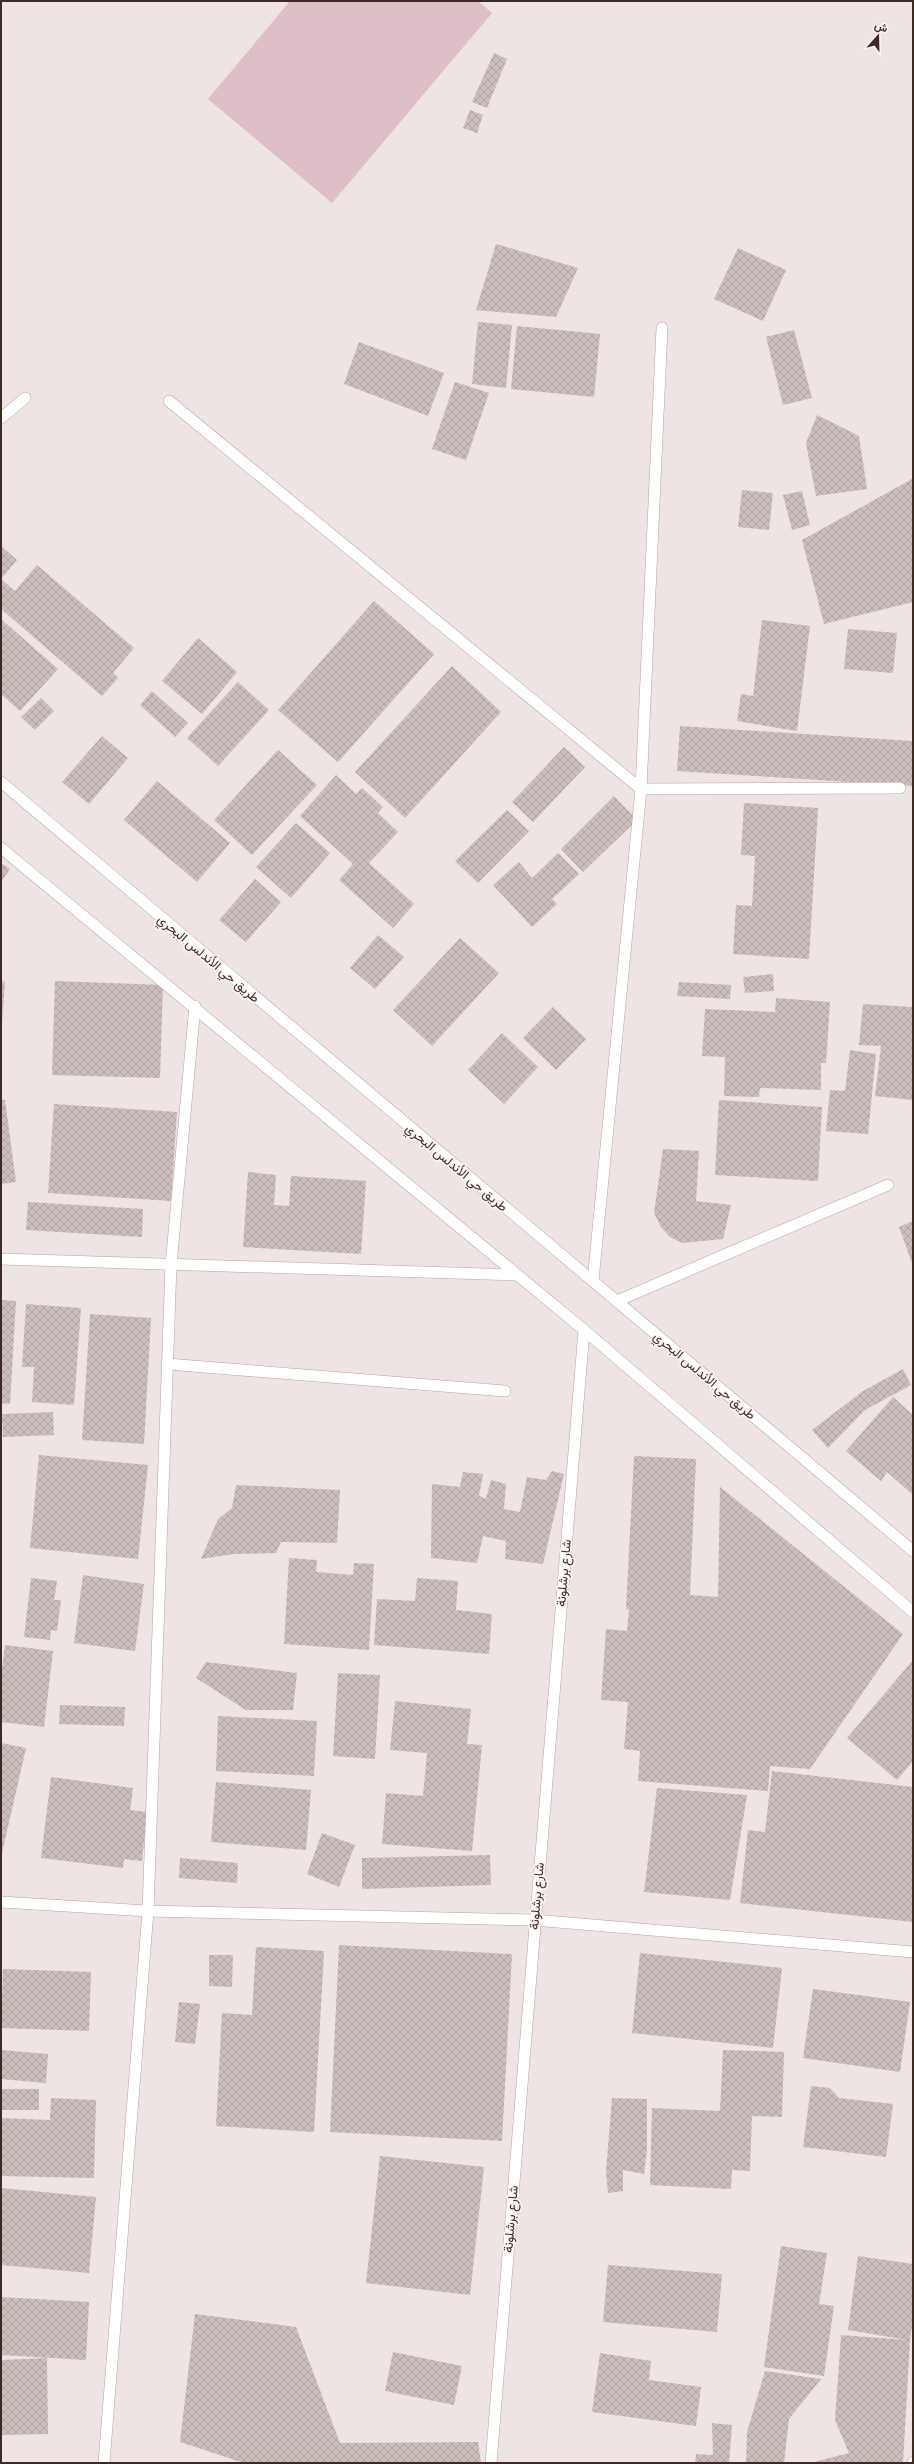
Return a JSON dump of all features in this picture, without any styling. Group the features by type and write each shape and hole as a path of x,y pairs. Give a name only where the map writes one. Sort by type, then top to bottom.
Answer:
{"street":[{"path":"593,1282 641,789 662,328"},
{"path":"1,418 24,398"},
{"path":"168,401 641,789 900,788"},
{"name":"طريق حي الأندلس البحري","path":"1,782 913,1551"},
{"path":"1,848 195,1006 584,1330 913,1612"},
{"path":"104,2463 148,1911 170,1265 195,1006"},
{"path":"617,1301 888,1185"},
{"path":"1,1259 517,1275"},
{"name":"شارع برشلونة","path":"491,2463 534,1920 584,1330"},
{"path":"167,1364 505,1391"},
{"path":"1,1902 148,1911 534,1920 913,1952"}],"shaded area":[{"path":"290,1 478,1 492,13 332,203 208,99"}],"building":[{"path":"494,53 507,59 487,108 472,102"},
{"path":"470,110 483,115 477,133 463,128"},
{"path":"496,244 578,268 556,317 476,310"},
{"path":"738,248 786,270 763,321 714,299"},
{"path":"478,322 512,325 506,388 472,384"},
{"path":"517,326 600,334 594,397 511,389"},
{"path":"794,330 812,398 783,405 766,337"},
{"path":"359,342 444,373 428,416 344,384"},
{"path":"455,382 489,393 466,460 432,449"},
{"path":"817,415 859,436 867,489 816,496 806,443"},
{"path":"912,479 913,602 824,624 802,540"},
{"path":"742,490 773,493 769,530 738,527"},
{"path":"802,491 810,525 792,530 783,495"},
{"path":"1,546 17,560 1,579"},
{"path":"37,565 134,648 113,673 118,678 102,696 1,609 1,579 15,591"},
{"path":"374,601 434,654 338,762 278,710"},
{"path":"1,619 58,669 20,711 1,694"},
{"path":"762,620 810,626 797,731 737,721 741,694 753,696"},
{"path":"848,629 897,633 893,673 844,669"},
{"path":"198,638 237,672 202,714 162,681"},
{"path":"452,666 501,712 405,818 355,772"},
{"path":"238,682 269,710 218,766 187,738"},
{"path":"152,691 188,723 175,737 140,705"},
{"path":"41,698 54,711 35,730 21,717"},
{"path":"680,726 913,741 913,786 677,771"},
{"path":"102,736 128,758 89,804 62,782"},
{"path":"564,747 585,767 533,822 512,802"},
{"path":"278,750 317,785 252,855 214,820"},
{"path":"336,775 356,794 362,788 383,807 378,813 398,832 369,863 414,904 393,928 339,880 353,864 300,816"},
{"path":"157,781 230,843 197,882 124,820"},
{"path":"614,796 637,820 583,872 561,849"},
{"path":"744,803 818,808 809,959 733,954 736,905 752,906 755,856 741,855"},
{"path":"507,810 529,831 478,883 455,861"},
{"path":"296,823 330,853 291,898 256,867"},
{"path":"558,853 579,874 552,899 557,904 532,927 493,885 519,862 532,878"},
{"path":"1,863 10,869 1,882"},
{"path":"255,879 281,902 246,942 219,920"},
{"path":"378,935 404,957 375,989 350,968"},
{"path":"460,938 499,973 432,1046 393,1010"},
{"path":"773,974 774,991 745,993 743,977"},
{"path":"1,981 5,982 2,1023 1,1023"},
{"path":"55,981 163,985 160,1078 52,1075"},
{"path":"679,982 731,985 730,999 677,996"},
{"path":"776,998 830,1002 826,1063 821,1063 821,1090 760,1088 759,1097 724,1096 725,1057 702,1056 705,1009 775,1012"},
{"path":"863,1004 913,1007 913,1100 875,1096 881,1046 859,1045"},
{"path":"553,1007 586,1039 556,1070 523,1038"},
{"path":"502,1033 538,1067 504,1104 468,1070"},
{"path":"850,1050 876,1054 868,1134 826,1131 830,1090 845,1091"},
{"path":"1,1100 5,1100 16,1182 1,1184"},
{"path":"719,1100 822,1107 818,1181 715,1175"},
{"path":"54,1104 177,1112 171,1201 48,1193"},
{"path":"663,1149 699,1151 696,1201 731,1205 723,1239 682,1243 670,1237 661,1227 654,1213"},
{"path":"248,1172 276,1175 274,1205 289,1206 291,1176 366,1181 361,1254 243,1247"},
{"path":"28,1202 143,1209 142,1237 26,1230"},
{"path":"913,1221 913,1266 899,1227"},
{"path":"1,1300 16,1301 10,1404 1,1403"},
{"path":"26,1304 81,1308 74,1405 32,1402 34,1367 22,1367"},
{"path":"90,1314 151,1318 144,1444 82,1440"},
{"path":"903,1369 911,1385 865,1410 828,1448 812,1430 863,1391"},
{"path":"893,1397 913,1415 913,1495 887,1472 881,1481 846,1451"},
{"path":"53,1412 54,1435 3,1437 2,1414"},
{"path":"39,1455 148,1465 138,1559 30,1548"},
{"path":"634,1456 696,1459 690,1595 718,1597 720,1487 903,1634 810,1769 770,1766 768,1791 638,1781 640,1751 624,1749 628,1702 601,1700 606,1629 627,1631 629,1609 626,1609"},
{"path":"552,1471 564,1474 543,1564 505,1559 506,1541 483,1536 477,1563 431,1558 432,1484 460,1487 463,1472 483,1474 479,1496 486,1499 491,1480 506,1484 504,1509 520,1512 527,1477 546,1480"},
{"path":"236,1485 340,1490 337,1543 281,1542 276,1553 234,1554 201,1559 218,1519 232,1508"},
{"path":"289,1558 317,1560 316,1572 353,1575 354,1563 374,1564 369,1650 284,1644"},
{"path":"83,1575 144,1584 135,1651 74,1643"},
{"path":"31,1578 57,1581 54,1600 61,1600 57,1631 51,1630 50,1640 24,1637"},
{"path":"417,1578 458,1581 456,1610 492,1614 489,1654 374,1645 377,1599 415,1601"},
{"path":"5,1645 53,1651 44,1727 1,1722 1,1678"},
{"path":"913,1660 913,1761 897,1780 847,1738"},
{"path":"206,1662 297,1673 293,1710 246,1710 196,1678"},
{"path":"338,1673 380,1675 375,1759 333,1756"},
{"path":"395,1701 471,1709 467,1744 482,1745 472,1851 382,1844 386,1793 423,1796 427,1753 390,1750"},
{"path":"60,1705 125,1707 124,1726 59,1724"},
{"path":"218,1716 317,1721 314,1776 216,1771"},
{"path":"1,1743 26,1748 2,1853 1,1853"},
{"path":"772,1771 913,1787 913,1922 740,1903 748,1830 765,1832"},
{"path":"51,1777 133,1788 130,1810 147,1812 142,1861 124,1859 123,1868 41,1858"},
{"path":"216,1782 311,1790 306,1850 211,1842"},
{"path":"657,1788 747,1795 730,1900 644,1892"},
{"path":"322,1833 355,1845 339,1887 307,1874"},
{"path":"490,1855 491,1885 362,1889 362,1858"},
{"path":"180,1858 238,1863 237,1883 179,1878"},
{"path":"339,1945 512,1954 502,2141 330,2132"},
{"path":"256,1947 324,1951 314,2132 216,2126 222,2013 252,2015"},
{"path":"640,1953 782,1968 773,2048 632,2033"},
{"path":"209,1955 233,1955 232,1987 209,1986"},
{"path":"3,1969 91,1972 89,2031 1,2028"},
{"path":"813,1989 910,2002 900,2072 803,2058"},
{"path":"179,2002 200,2004 195,2044 175,2042"},
{"path":"1,2050 48,2054 46,2083 1,2079"},
{"path":"723,2050 784,2052 782,2117 752,2116 750,2171 732,2170 731,2189 650,2185 652,2108 720,2111"},
{"path":"811,2086 830,2088 839,2098 893,2104 886,2157 803,2147"},
{"path":"1,2089 39,2089 39,2110 1,2110"},
{"path":"51,2098 96,2100 94,2178 1,2176 1,2118 50,2120"},
{"path":"612,2098 647,2099 647,2150 644,2174 623,2170 623,2191 608,2193 606,2171"},
{"path":"380,2156 484,2167 470,2295 366,2283"},
{"path":"1,2188 96,2197 89,2273 1,2265"},
{"path":"781,2246 827,2253 819,2304 834,2306 824,2376 764,2367"},
{"path":"858,2256 913,2264 913,2318 910,2340 903,2463 810,2463 849,2453 835,2420 841,2335 907,2340 848,2330"},
{"path":"608,2265 722,2274 717,2332 603,2322"},
{"path":"1,2297 89,2302 86,2360 1,2355"},
{"path":"195,2314 296,2327 340,2443 478,2442 481,2463 244,2463 180,2442"},
{"path":"393,2352 462,2366 454,2405 385,2391"},
{"path":"600,2353 651,2361 649,2380 701,2387 696,2426 592,2412"},
{"path":"47,2358 48,2434 1,2435 1,2360"},
{"path":"765,2371 821,2379 789,2419 784,2463 746,2463 747,2432"},
{"path":"712,2423 732,2425 729,2463 695,2463 696,2454 713,2455"}]}
